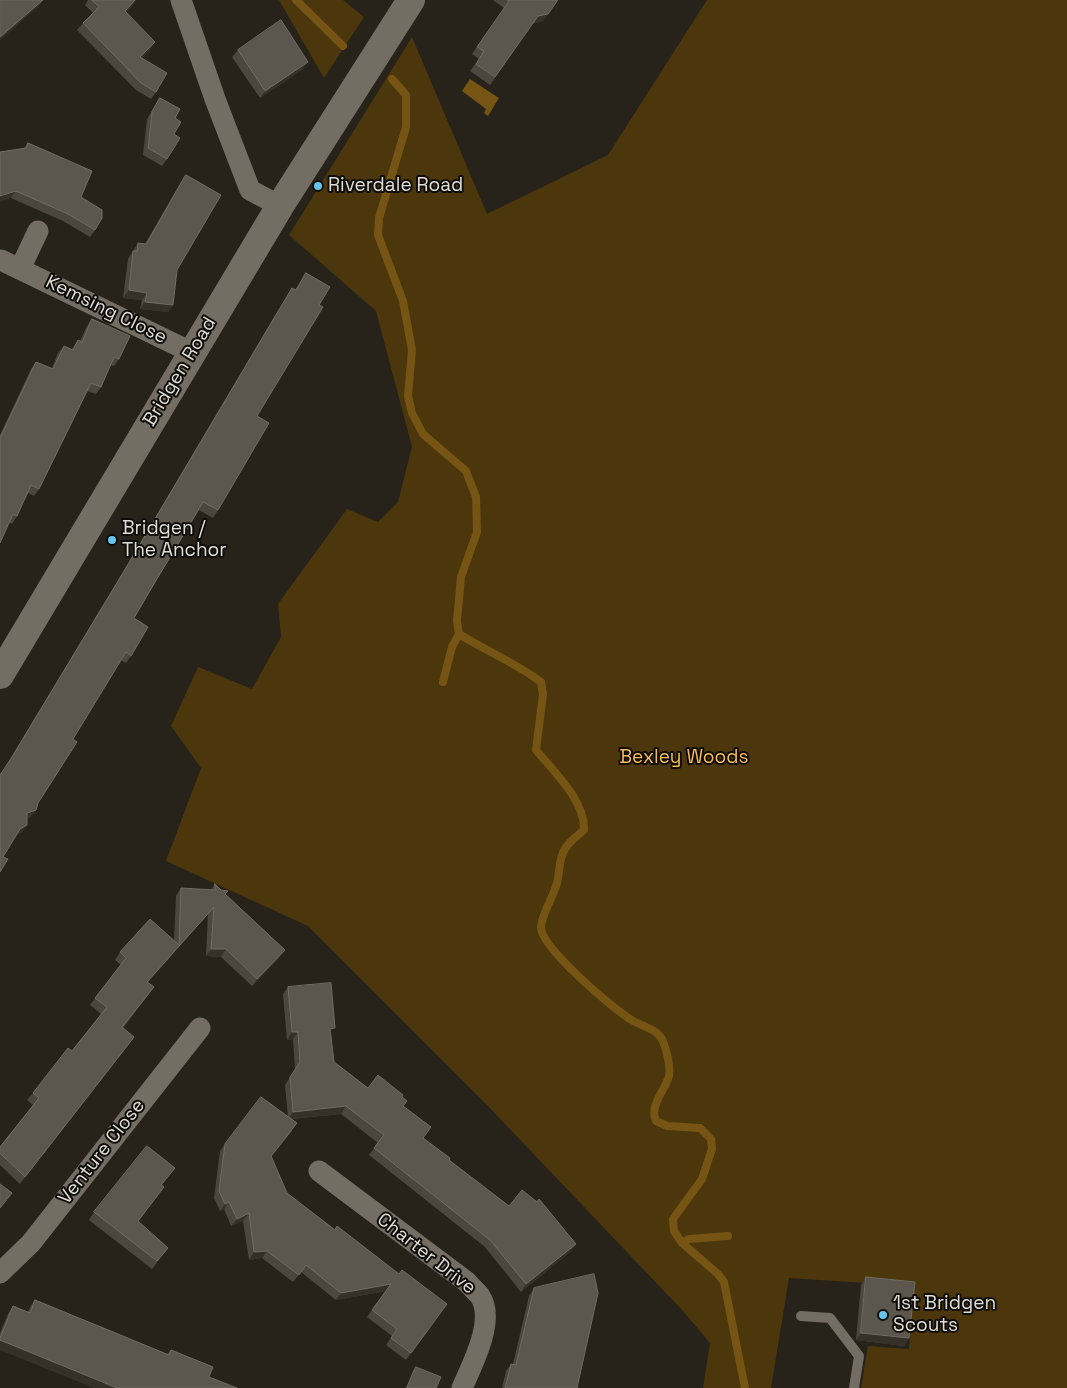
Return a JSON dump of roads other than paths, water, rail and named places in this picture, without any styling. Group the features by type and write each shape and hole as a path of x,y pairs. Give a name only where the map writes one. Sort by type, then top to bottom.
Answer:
{"main road":[{"name":"Bridgen Road","path":"0,676 191,352 364,71 411,0"}],"street":[{"path":"181,0 214,99 250,190 280,206"},
{"name":"Kemsing Close","path":"38,231 11,264 191,352"},
{"name":"Venture Close","path":"0,1273 31,1243 200,1028"},
{"name":"Charter Drive","path":"319,1171 466,1282 481,1297 485,1311 485,1328 462,1388"}],"lane":[{"path":"801,1316 830,1318 859,1356 854,1388"}],"waterway":[{"path":"296,0 343,46"},
{"path":"392,79 406,95 406,127 379,218 378,235 403,301 412,350 408,396 412,413 423,434 466,471 476,497 477,532 461,577 457,621 459,634 541,682 543,694 536,750 574,797 583,819 584,830 569,843 563,853 557,885 544,914 541,928 544,937 553,949 594,991 621,1013 656,1032 662,1039 668,1057 669,1076 656,1104 654,1115 656,1121 667,1126 700,1128 711,1139 712,1149 702,1179 673,1219 674,1231 682,1243 718,1274 724,1282 745,1388"},
{"path":"443,682 452,647 459,634"},
{"path":"682,1243 689,1239 728,1236"}],"place":[{"name":"Riverdale Road","path":"318,186"},
{"name":"Bridgen / The Anchor","path":"112,540"},
{"name":"1st Bridgen Scouts","path":"883,1315"}],"park label":[{"name":"Bexley Woods","path":"684,758"}]}
